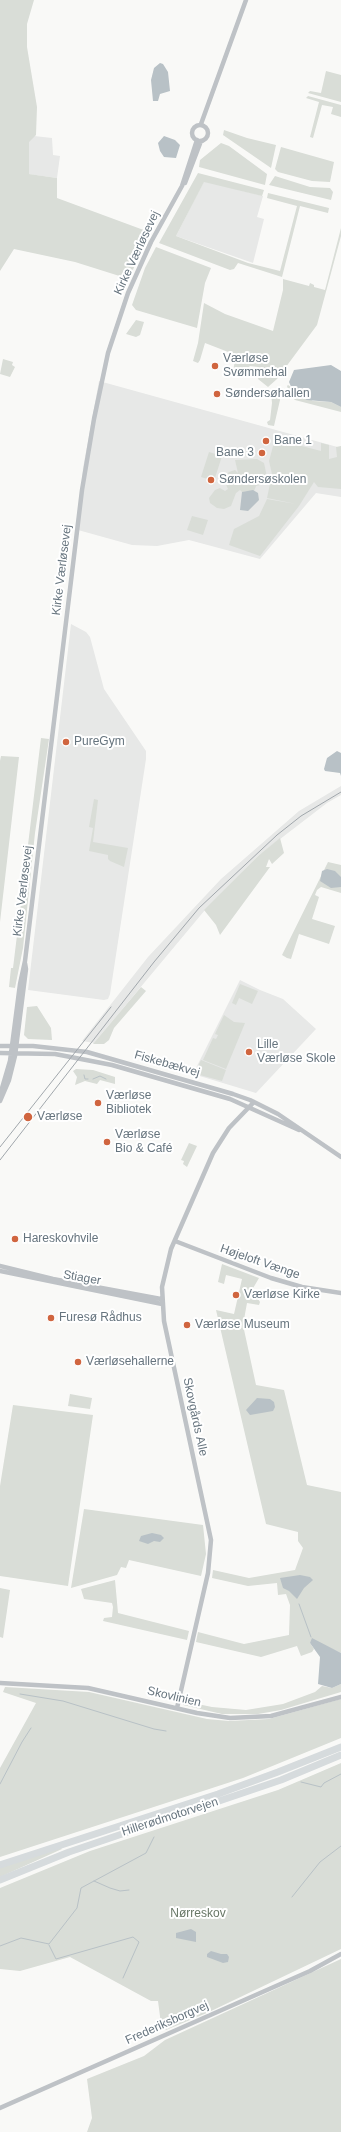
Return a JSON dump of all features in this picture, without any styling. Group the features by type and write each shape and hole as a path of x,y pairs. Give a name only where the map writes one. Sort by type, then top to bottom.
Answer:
{"highway":[{"name":"Hillerødmotorvejen","path":"0,1865 224,1791 278,1772 341,1746"},
{"name":"Hillerødmotorvejen","path":"0,1880 69,1852 281,1780 341,1756"}],"street":[{"path":"202,125 246,0"},
{"path":"202,125 208,130 208,134 205,139 199,141 193,137 192,131 196,126 202,125"},
{"name":"Kirke Værløsevej","path":"14,1053 20,984 25,963 88,448 108,353 128,293 151,242 178,194 199,141"},
{"name":"Fiskebækvej","path":"0,1046 70,1049 99,1054 186,1079 254,1102 293,1123 306,1134 341,1157"},
{"name":"Fiskebækvej","path":"0,1053 55,1054 96,1061 203,1090 248,1106 306,1134"},
{"path":"0,1094 14,1053"},
{"path":"0,1101 8,1083 14,1053"},
{"name":"Skovgårds Alle","path":"177,1708 208,1573 211,1540 162,1301 164,1273 175,1241 213,1153 229,1128 248,1106 254,1102"},
{"name":"Højeloft Vænge","path":"175,1241 270,1278 302,1287 341,1293"},
{"name":"Stiager","path":"0,1266 53,1279 162,1301"},
{"name":"Stiager","path":"0,1271 162,1301"},
{"name":"Skovlinien","path":"0,1683 88,1688 214,1716 247,1718 277,1714 341,1696"},
{"name":"Frederiksborgvej","path":"0,2108 310,1971 341,1954"}],"shaded area":[{"path":"160,63 163,64 168,72 170,91 160,94 158,101 153,101 151,80 154,68"},
{"path":"34,136 52,138 53,155 60,156 57,178 28,174 29,141"},
{"path":"164,136 175,140 180,145 176,158 164,157 160,151 158,143"},
{"path":"204,181 263,196 257,217 264,219 253,263 176,236"},
{"path":"331,365 341,371 341,407 331,402 307,400 293,391 289,382 294,370"},
{"name":"Søndersøskolen","path":"99,381 341,448 341,497 316,493 260,559 189,540 157,546 132,545 78,530 83,468"},
{"path":"253,490 258,493 259,500 248,511 240,510 242,492"},
{"path":"71,624 86,632 90,637 104,689 146,751 110,994 108,999 104,1000 28,990"},
{"path":"337,751 341,753 341,776 340,773 325,771 324,769 327,758"},
{"path":"341,786 341,795 327,803 258,856 205,910 94,1043 82,1041 148,957 221,879 299,811"},
{"path":"327,869 335,871 341,877 341,887 331,888 320,881 322,871"},
{"name":"Lille Værløse Skole","path":"240,980 283,999 316,1029 256,1093 193,1074"},
{"path":"257,1398 270,1399 274,1402 275,1407 273,1411 250,1415 246,1410"},
{"path":"152,1533 161,1535 164,1538 160,1542 154,1541 148,1544 139,1541 141,1536"},
{"path":"300,1575 310,1577 313,1580 304,1588 297,1599 289,1591 283,1588 280,1578"},
{"path":"312,1638 341,1653 341,1684 332,1688 318,1684 320,1657 310,1643"},
{"path":"191,1929 196,1932 196,1942 176,1938 176,1933"},
{"path":"211,1951 227,1954 229,1957 228,1962 223,1963 207,1957 207,1954"}],"green space":[{"path":"0,0 34,0 27,24 27,47 37,107 36,135 29,142 29,174 57,178 57,198 149,232 129,279 75,262 14,249 0,271"},
{"path":"326,71 341,75 341,102 308,93 310,91 321,93"},
{"path":"308,96 341,105 341,117 331,114 333,107 322,105 313,138 310,137 319,102 306,98"},
{"path":"224,130 247,138 276,145 271,168 223,135"},
{"path":"221,143 229,146 267,174 265,185 199,167 200,160"},
{"path":"281,147 334,162 330,182 312,181 278,172 275,169"},
{"path":"198,173 264,190 262,196 204,182 176,236 248,263 280,271 297,206 267,198 268,193 329,208 328,213 300,206 282,277 238,263 234,269 230,270 159,243"},
{"path":"275,176 310,187 330,188 333,192 331,200 269,185"},
{"path":"341,228 341,236 317,325 277,379 268,387 258,379 260,375 258,367 250,366 241,374 233,371 236,355 205,343 198,363 193,361 198,343 204,303 225,314 273,331 283,290 283,279 309,286 310,283 314,285 314,287 325,290"},
{"path":"156,247 211,268 205,283 197,328 136,310 132,305 145,268"},
{"path":"136,320 144,322 140,335 136,337 126,334"},
{"path":"3,359 13,362 12,365 15,367 10,377 0,374"},
{"path":"288,385 313,401 331,402 341,407 341,412 295,400 290,395"},
{"path":"274,390 278,392 280,400 274,426 268,425 267,422 270,420 272,403 271,393"},
{"path":"275,439 321,451 321,443 329,445 329,459 337,457 336,447 341,446 341,489 318,487 314,482 299,506 260,556 229,545 234,529 259,516 267,499 296,504 267,498 272,474 269,461"},
{"path":"209,452 222,456 214,481 201,477"},
{"path":"257,459 264,463 267,477 264,484 256,486 254,491 242,492 240,490 236,493 231,506 224,509 217,508 210,503 209,498 215,490 220,488 225,491 228,489 223,478 229,472 235,470 238,473 235,460"},
{"path":"192,516 208,520 203,535 187,530"},
{"path":"41,738 49,739 35,833 23,948 15,988 9,987 11,968 13,968"},
{"path":"1,756 19,757 0,922 0,761"},
{"path":"94,799 98,800 93,842 128,848 124,867 110,861 108,859 108,855 89,851 93,828 89,827"},
{"path":"280,838 284,853 272,864 269,859 266,867 270,867 220,935 216,925 204,910 258,856"},
{"path":"328,862 341,865 341,893 321,887 317,890 315,895 319,897 312,919 335,926 329,944 299,934 291,959 287,958 282,955"},
{"path":"240,984 258,991 252,1004 239,998 236,1005 232,1003"},
{"path":"141,987 146,991 114,1028 109,1040 104,1044 93,1044"},
{"path":"37,1006 51,1028 52,1040 28,1039 24,1035 27,1007"},
{"path":"224,1015 234,1022 245,1023 226,1069 203,1060 213,1038 216,1039 218,1035 215,1034"},
{"path":"201,1060 226,1070 222,1081 196,1074 196,1070"},
{"path":"76,1069 93,1070 115,1077 115,1084 100,1080 97,1084 85,1081 75,1085 77,1077 73,1071"},
{"path":"189,1143 197,1146 187,1167 183,1164 184,1161 181,1160"},
{"path":"222,1264 259,1278 252,1290 260,1302 259,1305 247,1303 243,1325 256,1385 284,1390 307,1485 341,1492 341,1653 315,1641 310,1643 314,1649 312,1652 301,1656 297,1646 261,1657 196,1642 198,1632 244,1644 289,1635 290,1605 286,1594 278,1595 277,1583 248,1586 212,1578 213,1570 249,1578 295,1570 303,1548 298,1541 298,1532 266,1524 216,1310 234,1314 242,1279 226,1275 224,1284 218,1282"},
{"path":"70,1394 92,1398 90,1409 68,1406"},
{"path":"13,1405 93,1415 68,1586 0,1576 0,1486"},
{"path":"84,1509 203,1525 206,1554 201,1576 129,1560 126,1568 121,1567 117,1575 71,1588"},
{"path":"115,1580 118,1613 189,1631 187,1640 103,1621 104,1618 112,1617 112,1603 84,1599 81,1589"},
{"path":"0,1588 10,1590 3,1638 0,1637"},
{"path":"341,1684 341,1692 281,1710 258,1714 222,1714 183,1705 183,1701 212,1707 246,1710 283,1704 315,1692 322,1686 332,1688"},
{"path":"5,1687 89,1692 207,1719 229,1721 269,1719 341,1699 341,1738 243,1778 0,1857 0,1768 36,1703 3,1692"},
{"name":"Nørreskov","path":"341,1763 341,1949 209,2012 166,2030 161,2024 158,2001 151,2001 70,1957 20,1971 0,1969 0,1888 90,1851 278,1790"},
{"path":"60,1847 62,1849 0,1877 0,1867"},
{"path":"341,1959 341,2132 87,2132 92,2118 87,2079 144,2056 165,2040"}],"waterway":[{"path":"84,1075 85,1079 88,1079"},
{"path":"93,1079 100,1076 106,1079"},
{"path":"299,1604 311,1637"},
{"path":"20,1694 63,1701 154,1729 166,1731"},
{"path":"0,1784 31,1728"},
{"path":"301,1782 321,1787 324,1783 341,1774"},
{"path":"0,1946 21,1938 49,1944 77,1908 81,1888 146,1853 154,1837"},
{"path":"292,1897 320,1862 341,1846"},
{"path":"94,1881 120,1891 129,1890"},
{"path":"49,1945 56,1959 133,1937 139,1942 123,1978"}],"tram line":[{"path":"0,1160 154,962 199,908 277,835 301,816 341,792"},
{"path":"0,1147 111,1007"}],"place":[{"name":"Værløse Svømmehal","path":"215,366"},
{"name":"Søndersøhallen","path":"217,394"},
{"name":"Bane 1","path":"266,441"},
{"name":"Bane 3","path":"262,453"},
{"name":"Søndersøskolen","path":"211,480"},
{"name":"PureGym","path":"66,742"},
{"name":"Lille Værløse Skole","path":"249,1052"},
{"name":"Værløse Bibliotek","path":"98,1103"},
{"name":"Værløse","path":"28,1117"},
{"name":"Værløse Bio & Café","path":"107,1142"},
{"name":"Hareskovhvile","path":"15,1239"},
{"name":"Værløse Kirke","path":"236,1295"},
{"name":"Furesø Rådhus","path":"51,1318"},
{"name":"Værløse Museum","path":"187,1325"},
{"name":"Værløsehallerne","path":"78,1362"}]}
